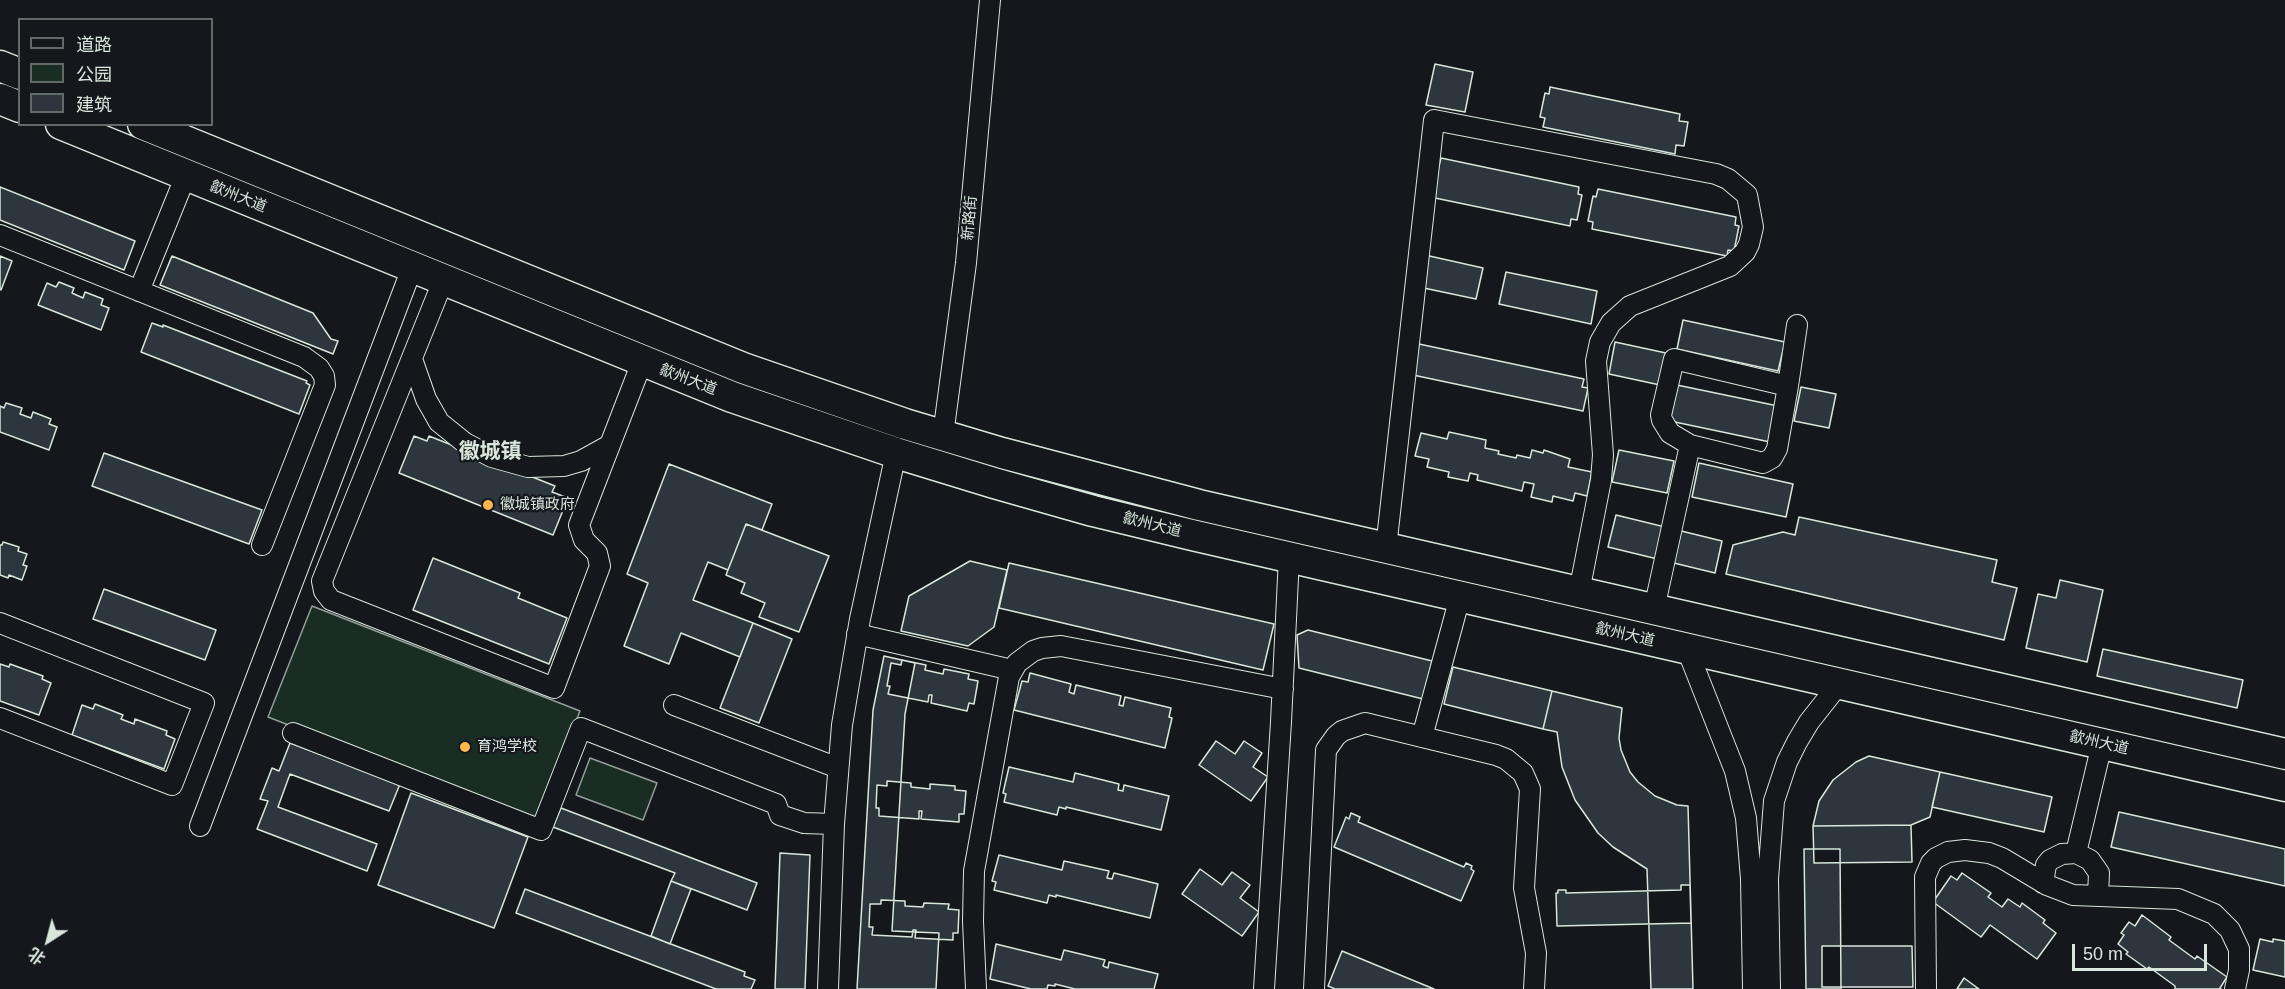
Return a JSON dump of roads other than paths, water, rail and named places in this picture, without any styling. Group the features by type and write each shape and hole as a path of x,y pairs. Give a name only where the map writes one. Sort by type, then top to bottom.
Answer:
{"highway":[{"path":"0,66 18,73"},
{"path":"0,99 18,106"},
{"name":"歙州大道","path":"66,126 642,362 732,397 896,453 1093,511 2285,786"},
{"name":"歙州大道","path":"148,126 663,337 824,397 943,435 1100,481 2285,754"}],"street":[{"name":"新路街","path":"943,435 966,263 990,0"},
{"path":"1386,548 1434,120 1716,174 1728,179 1747,195 1752,227 1745,252 1730,266 1629,306 1611,323 1600,342 1596,361 1603,455 1579,592"},
{"path":"139,291 186,175"},
{"path":"0,235 304,357 319,368 324,376 325,385 262,545"},
{"path":"200,826 412,268"},
{"path":"443,281 322,581 324,591 331,600 554,688 600,566 597,553 584,540 579,525 642,362"},
{"path":"1788,386 1674,359 1661,415 1662,420 1670,433 1690,445 1763,462 1768,461 1777,448 1788,386 1797,324"},
{"path":"412,359 426,399 439,422 465,443 492,457 528,467 564,466 596,454 610,445"},
{"path":"1654,609 1690,445"},
{"path":"828,989 834,824 847,693 857,634 896,453"},
{"path":"1264,989 1289,557"},
{"path":"1422,737 1460,597"},
{"path":"0,623 204,703 172,785 0,718"},
{"path":"857,634 1012,669"},
{"path":"976,989 973,921 974,872 1009,677 1012,669 1024,656 1033,651 1061,645 1283,689"},
{"path":"1688,649 1735,771 1746,818 1751,879 1753,989"},
{"path":"1770,989 1768,879 1774,801 1787,762 1797,742 1809,722 1839,684"},
{"path":"674,705 838,768"},
{"path":"1314,989 1326,750 1335,736 1357,724 1365,723 1506,759 1523,772 1530,789 1524,888 1536,953 1534,989"},
{"path":"293,733 541,830 581,728 776,804 780,815 804,823 834,824"},
{"path":"2076,853 2102,744"},
{"path":"1926,989 1924,877 1936,858 1948,852 1965,850 1989,853 2002,858 2043,883 2073,896 2178,899 2214,914 2230,930 2239,949 2240,970 2235,989"},
{"path":"2043,883 2046,865 2050,860 2062,854 2076,853 2090,860 2099,873 2098,896"}],"place":[{"name":"徽城镇政府","path":"488,505"},
{"name":"育鸿学校","path":"465,747"}],"district":[{"name":"徽城镇","path":"490,452"}]}
